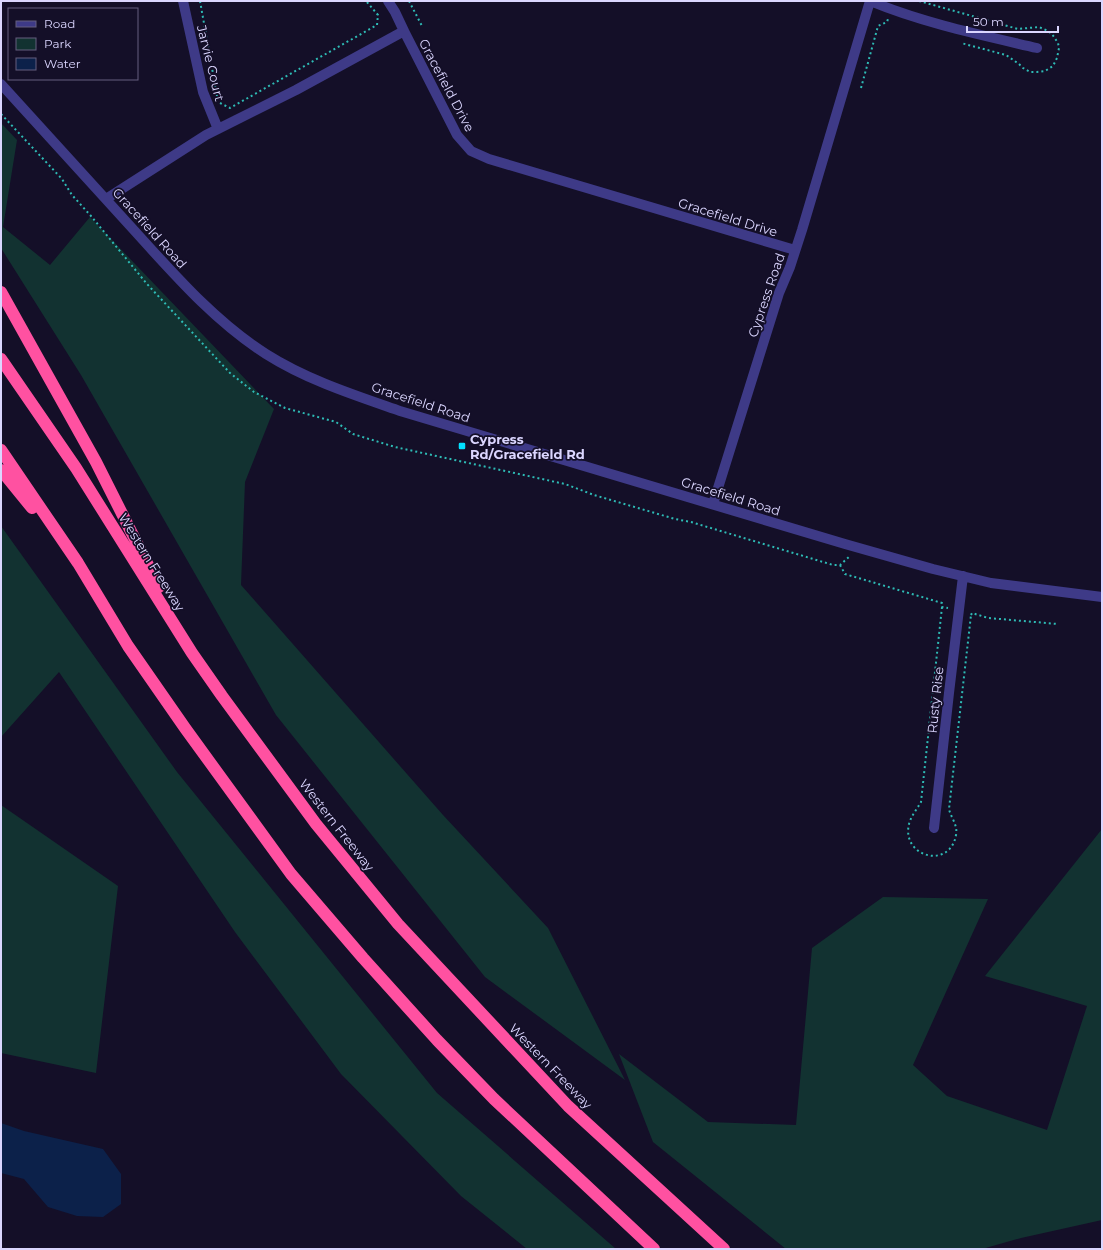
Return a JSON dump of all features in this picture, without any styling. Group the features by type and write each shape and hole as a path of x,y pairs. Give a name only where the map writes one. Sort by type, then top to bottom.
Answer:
{"highway":[{"path":"1,292 96,462 192,652"},
{"name":"Western Freeway","path":"1,359 76,468 192,652 222,696 316,824 398,924 568,1106 724,1249"},
{"path":"1,450 78,563 128,646 185,728 291,874 437,1040 494,1099 654,1249"},
{"path":"1,470 78,563"}],"street":[{"name":"Jarvie Court","path":"183,1 203,92 218,129"},
{"path":"388,1 404,31"},
{"path":"870,1 891,10 1037,48"},
{"name":"Cypress Road","path":"713,504 779,294 795,250 870,1"},
{"name":"Gracefield Drive","path":"106,199 199,139 296,90 404,31 453,129 464,144 474,153 489,159 795,250"},
{"name":"Gracefield Road","path":"1,84 176,276 225,324 258,349 297,372 344,392 400,411 859,548 991,583 1102,597"},
{"name":"Rusty Rise","path":"934,828 963,576"}],"path":[{"path":"200,1 219,103 230,108 377,25 378,15 366,1"},
{"path":"409,1 422,26"},
{"path":"861,88 878,26 887,22 891,10"},
{"path":"840,565 844,574 942,603 942,607 959,612 971,615 972,613 988,618 1058,624"}],"green space":[{"path":"1,123 17,140 3,227 50,265 90,217 274,409 245,482 241,585 443,815 548,928 625,1080 485,977 276,715 81,375 1,248"},
{"path":"1,526 177,772 437,1093 616,1249 527,1249 461,1196 341,1074 235,932 59,672 1,737"},
{"path":"1,805 118,886 96,1073 1,1053"},
{"path":"1102,829 1102,1220 1021,1238 982,1249 786,1249 653,1142 619,1054 708,1122 796,1125 812,948 883,897 988,899 913,1065 947,1096 1047,1130 1087,1006 985,976"}],"water":[{"path":"1,1123 24,1131 103,1149 121,1174 121,1204 103,1217 77,1216 48,1207 24,1179 1,1173"}],"place":[{"name":"Cypress Rd/Gracefield Rd","path":"462,446"}]}
